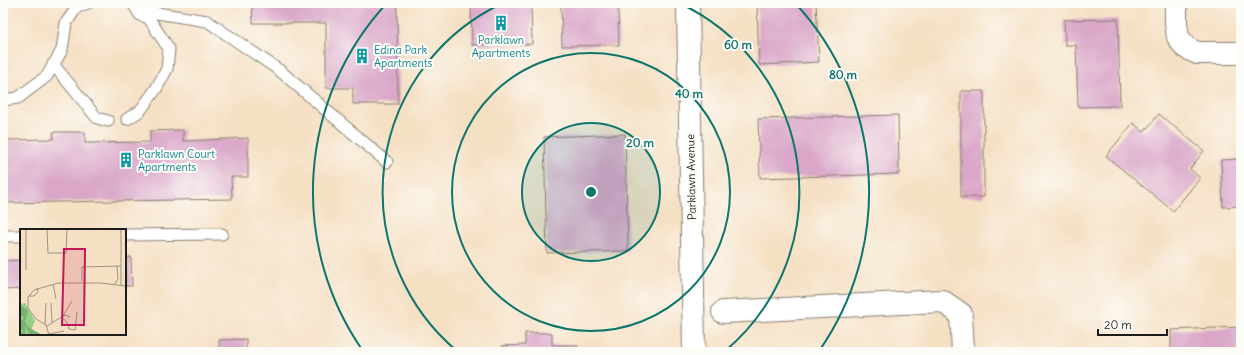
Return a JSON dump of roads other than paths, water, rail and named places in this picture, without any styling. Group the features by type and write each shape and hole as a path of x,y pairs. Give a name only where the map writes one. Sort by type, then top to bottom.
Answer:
{"street":[{"name":"Parklawn Avenue","path":"688,3 694,352"},
{"path":"1176,3 1176,24 1178,37 1185,47 1197,53 1241,53"},
{"path":"723,312 942,301 961,314 963,352"}],"lane":[{"path":"3,100 18,98 47,76 62,50 66,23 77,7 88,3"},
{"path":"126,119 140,111 156,89 167,69 168,49 141,7"},
{"path":"141,7 207,21 279,70 387,162"},
{"path":"53,64 97,118 108,121"},
{"path":"126,235 222,234"},
{"path":"3,236 20,236"}],"place":[{"name":"Parklawn Apartments","path":"501,23"},
{"name":"Edina Park Apartments","path":"362,56"},
{"name":"Parklawn Court Apartments","path":"126,160"}]}
